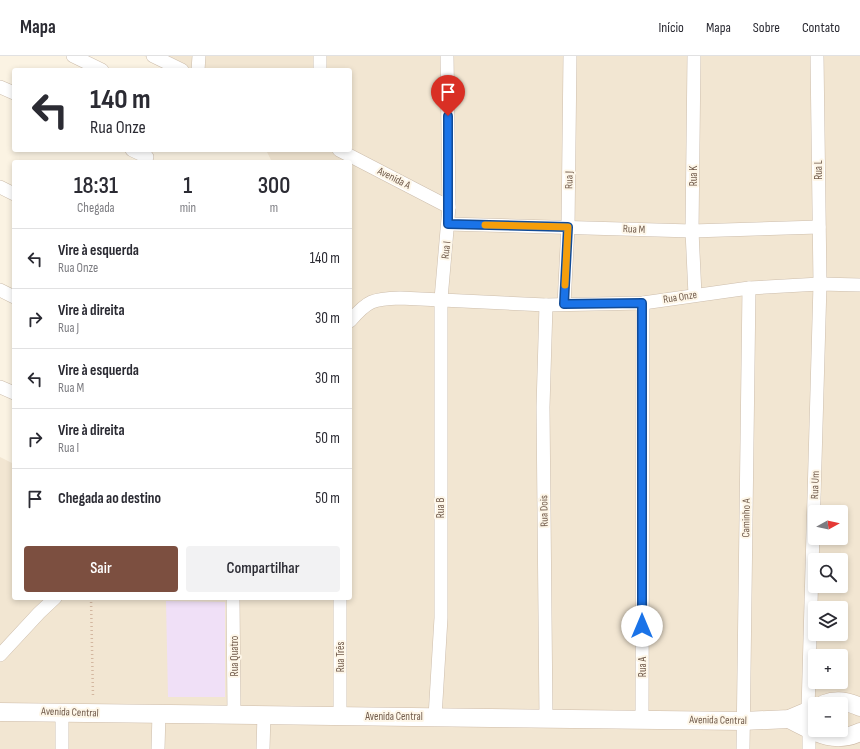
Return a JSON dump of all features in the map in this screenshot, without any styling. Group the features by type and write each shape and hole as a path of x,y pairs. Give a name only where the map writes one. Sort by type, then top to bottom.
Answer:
{"street":[{"path":"73,56 98,68"},
{"path":"153,56 178,68"},
{"path":"198,68 199,56"},
{"path":"320,56 320,68"},
{"name":"Rua I","path":"441,299 449,207 447,56"},
{"name":"Rua J","path":"564,304 568,227 570,56"},
{"name":"Rua K","path":"694,56 692,231 695,295"},
{"name":"Rua L","path":"817,56 820,284"},
{"path":"0,86 12,92"},
{"path":"137,152 148,156"},
{"name":"Avenida A","path":"343,152 449,207"},
{"path":"0,187 12,193"},
{"name":"Rua M","path":"448,224 692,231 819,227"},
{"name":"Rua Onze","path":"354,309 380,298 441,299 546,305 642,303 749,288 820,284 860,285"},
{"name":"Rua Um","path":"816,697 820,284"},
{"name":"Caminho A","path":"743,749 749,288"},
{"path":"0,290 12,296"},
{"name":"Rua B","path":"435,716 441,618 441,299"},
{"name":"Rua A","path":"642,303 642,719"},
{"name":"Rua Dois","path":"546,305 543,406 546,718"},
{"path":"0,387 12,393"},
{"path":"0,655 53,600"},
{"name":"Rua Quatro","path":"233,600 234,714"},
{"name":"Rua Três","path":"340,600 340,716"},
{"name":"Avenida Central","path":"848,702 860,707"},
{"name":"Avenida Central","path":"0,712 435,716 743,721 789,719 808,711"},
{"path":"62,712 62,749"},
{"path":"158,749 159,713"},
{"path":"263,749 264,714"},
{"name":"Avenida Central","path":"789,719 808,728"},
{"name":"Avenida Central","path":"848,736 860,732"},
{"path":"809,737 809,749"},
{"name":"Avenida Central","path":"828,737 844,737"}],"path":[{"path":"91,600 93,713"}],"shaded area":[{"path":"144,56 860,56 860,749 0,749 0,457 12,463 12,600 352,600 352,160 271,160 267,152 352,152 352,68 168,68"},
{"path":"166,601 225,602 225,697 168,697"}],"slow traffic":[{"path":"485,225 568,227 565,285"}],"route":[{"path":"448,116 448,224 568,227 564,304 642,303 642,626"}]}
